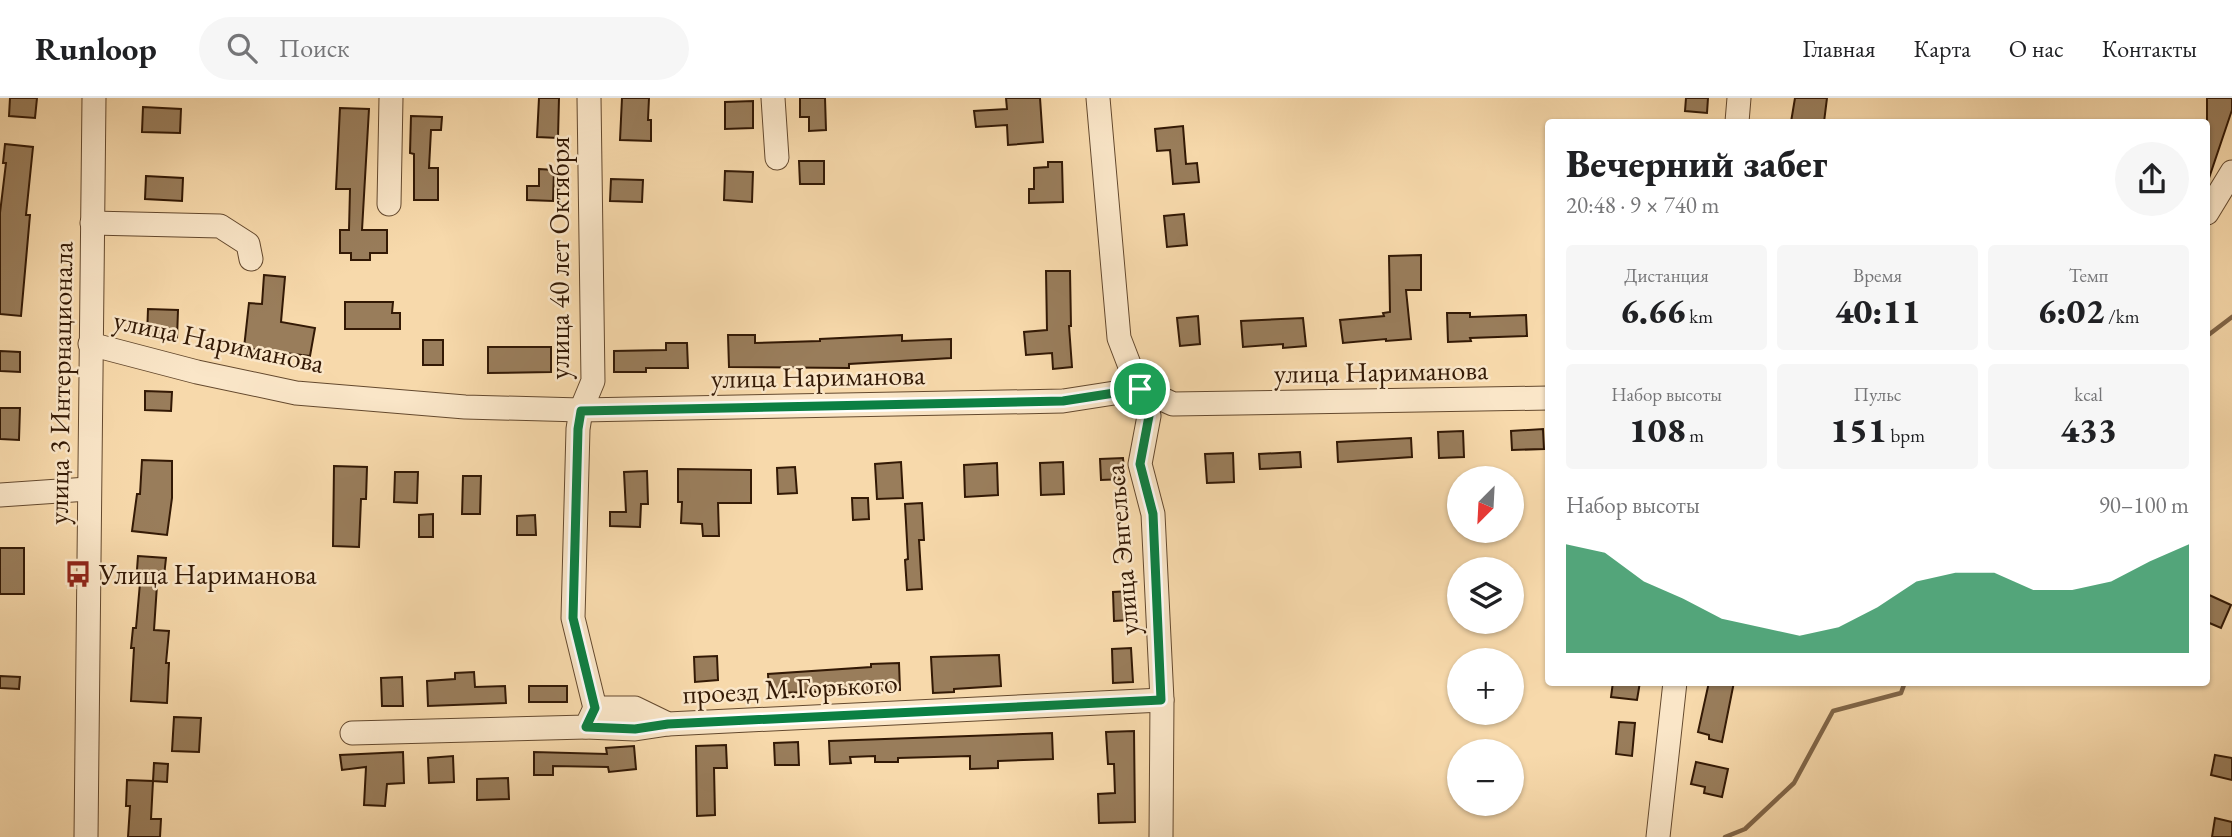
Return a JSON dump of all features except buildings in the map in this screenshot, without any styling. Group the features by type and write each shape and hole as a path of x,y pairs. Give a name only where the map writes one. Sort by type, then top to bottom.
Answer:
{"street":[{"name":"улица 3 Интернационала","path":"86,837 94,98"},
{"path":"389,204 391,98"},
{"name":"улица 40 лет Октября","path":"589,98 593,381 581,411 578,429 573,618 590,718"},
{"path":"773,98 776,158"},
{"name":"улица Энгельса","path":"1098,98 1119,338 1149,416 1140,464 1153,514 1161,700 1161,837"},
{"path":"1737,119 1739,98"},
{"path":"2210,208 2232,172"},
{"path":"92,223 220,226 248,244 251,259"},
{"name":"улица Нариманова","path":"90,344 197,372 296,393 465,407 581,411 1063,401 1140,389 1173,404 1545,398"},
{"path":"0,495 88,489"},
{"path":"1658,837 1675,686"},
{"name":"проезд М.Горького","path":"352,733 590,718 635,708 668,724 1161,700"}],"waterway":[{"path":"2210,334 2232,317"},
{"path":"1725,837 1745,829 1794,783 1833,711 1901,693 1904,686"}],"place":[{"name":"Улица Нариманова","path":"78,574"}],"route":[{"path":"1140,389 1149,416 1140,464 1153,514 1161,700 668,724 635,729 586,727 595,708 573,618 578,429 581,411 1063,401 1140,389"}]}
